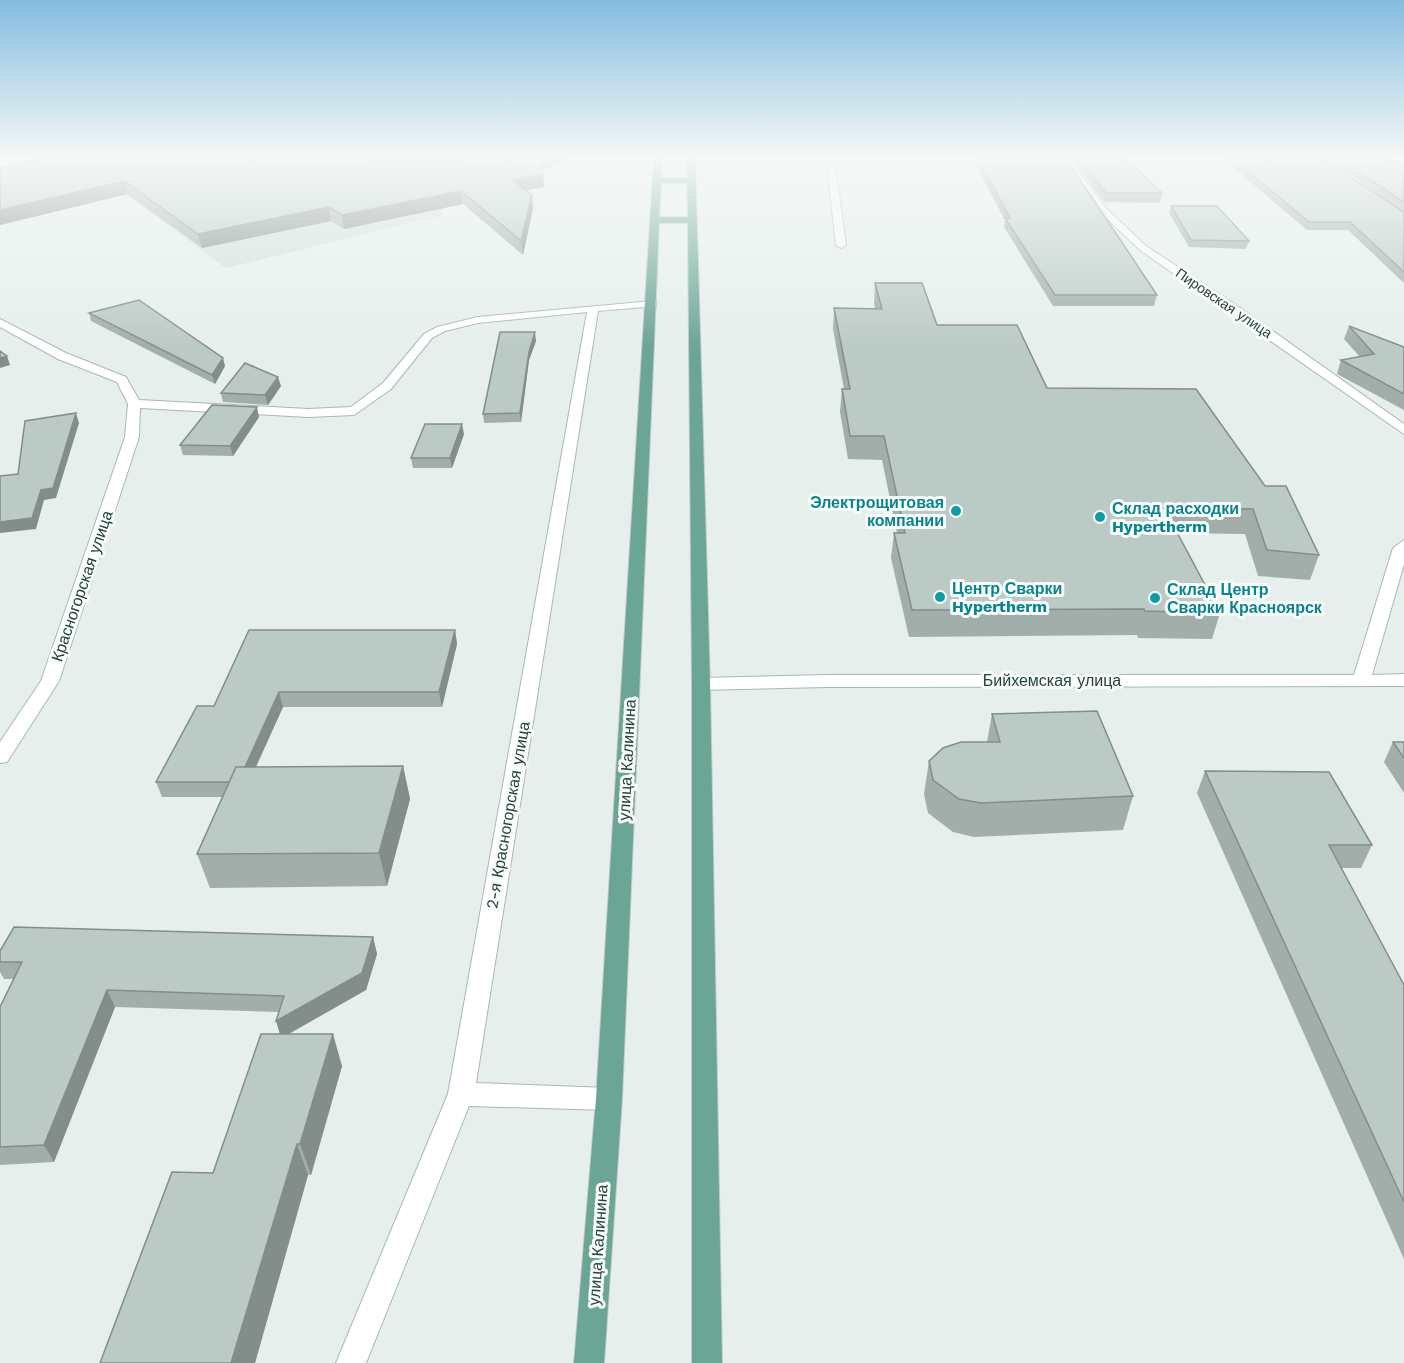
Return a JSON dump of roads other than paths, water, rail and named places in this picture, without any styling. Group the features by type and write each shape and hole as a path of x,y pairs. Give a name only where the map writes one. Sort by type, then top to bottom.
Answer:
{"main road":[{"name":"улица Калинина","path":"589,1363 609,1099 656,221"},
{"path":"692,221 701,684 707,1363"}],"street":[{"path":"838,221 841,245"},
{"name":"Пировская улица","path":"1114,221 1143,248 1232,307 1404,430"},
{"path":"0,322 62,356 122,380 134,404 308,413 354,411 387,386 428,336 441,330 478,320 652,304"},
{"name":"2-я Красногорская улица","path":"351,1363 461,1094 593,308"},
{"name":"Красногорская улица","path":"0,757 50,681 132,437 134,404"},
{"path":"1362,679 1401,548 1404,545"},
{"name":"Бийхемская улица","path":"701,684 838,681 1404,680"},
{"path":"461,1094 609,1099"}],"place":[{"name":"Электрощитовая компании","path":"956,511"},
{"name":"Склад расходки Hypertherm","path":"1100,517"},
{"name":"Центр Сварки Hypertherm","path":"940,597"},
{"name":"Склад Центр Сварки Красноярск","path":"1155,598"}]}
